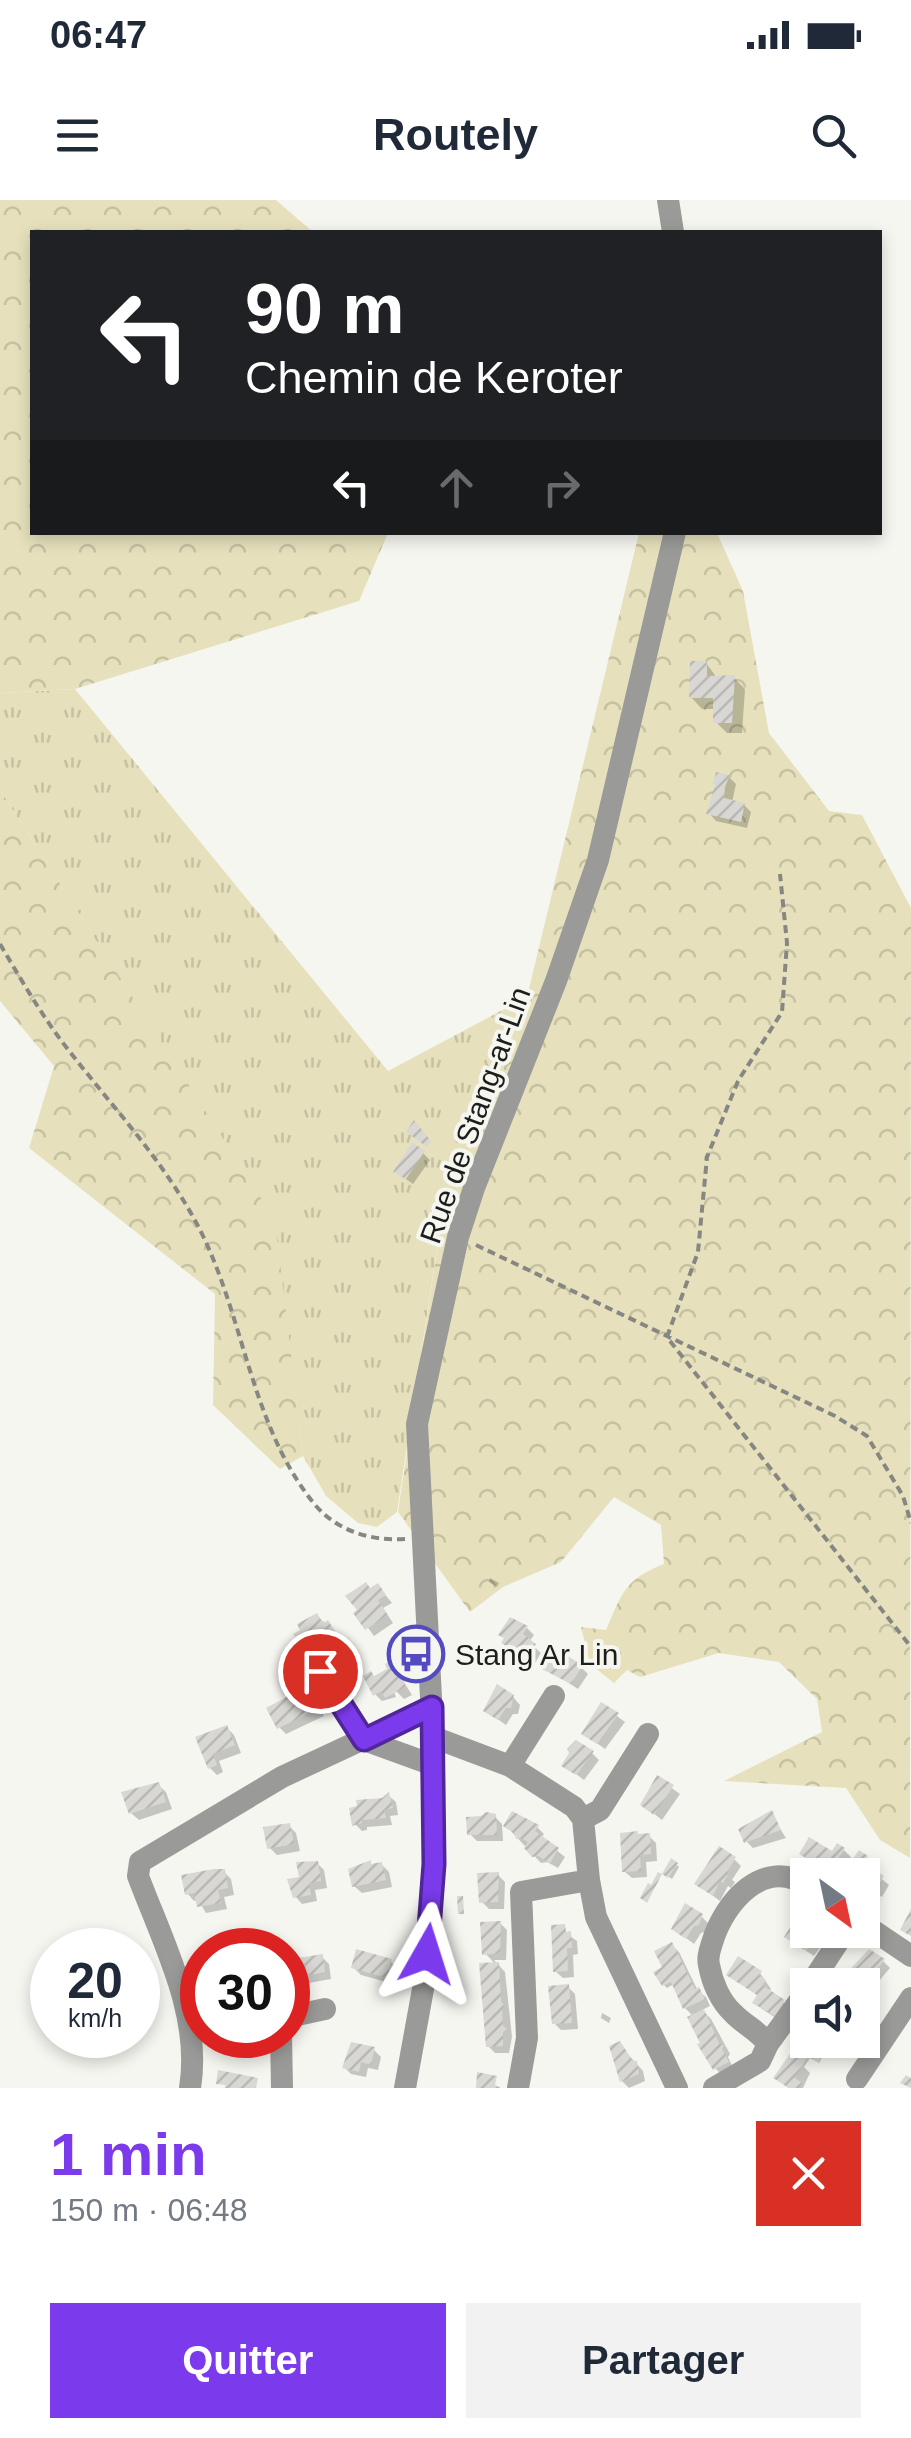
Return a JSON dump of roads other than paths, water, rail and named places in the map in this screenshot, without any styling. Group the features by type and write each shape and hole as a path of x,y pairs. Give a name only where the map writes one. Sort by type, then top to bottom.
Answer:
{"street":[{"path":"668,200 673,230"},
{"name":"Rue de Stang-ar-Lin","path":"405,2088 432,1910 434,1737 417,1424 458,1237 598,860 674,535"},
{"path":"332,1658 320,1671 364,1740 433,1765"},
{"path":"510,1766 554,1696"},
{"path":"190,2088 190,2027 185,2003 138,1876 140,1862 282,1776 432,1707"},
{"path":"583,1819 600,1810 648,1734"},
{"path":"434,1737 510,1766 574,1807 583,1819 588,1880 596,1917 677,2088"},
{"path":"768,2044 760,2032 733,2014 717,1991 707,1960 718,1924 744,1888 776,1874 790,1876"},
{"path":"518,2088 527,2038 521,1892 588,1880"},
{"path":"880,1935 911,1956"},
{"path":"858,2079 911,1998"},
{"path":"310,2011 325,2008"},
{"path":"714,2088 760,2061 790,2013"},
{"path":"281,2058 282,2088"}],"place":[{"name":"Stang Ar Lin","path":"416,1654"}]}
